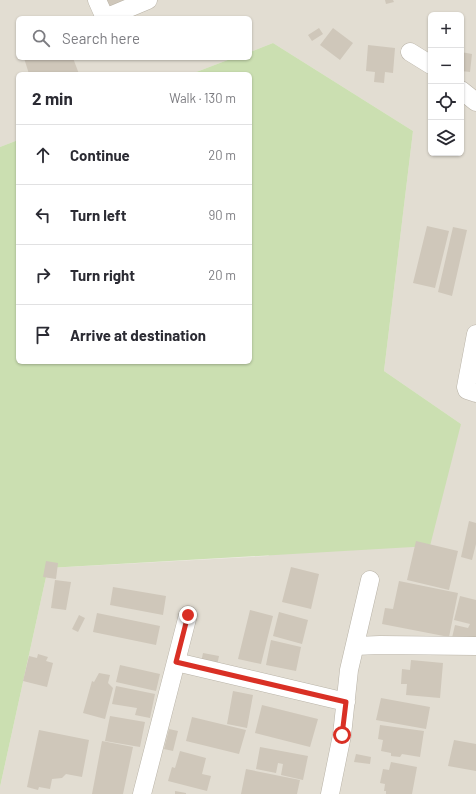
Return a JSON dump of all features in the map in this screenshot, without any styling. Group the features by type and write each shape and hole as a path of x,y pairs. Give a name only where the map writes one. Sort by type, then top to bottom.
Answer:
{"street":[{"path":"97,0 104,16"},
{"path":"110,16 148,0"},
{"path":"410,52 428,64"},
{"path":"464,92 476,102"},
{"path":"476,334 466,387 468,390 476,393"},
{"path":"330,794 342,735 349,670 370,580"},
{"path":"142,794 188,615"},
{"path":"355,646 476,646"},
{"path":"176,662 346,702"}],"shaded area":[{"path":"0,0 476,0 476,794 0,794 0,787 48,568 268,556 461,424 384,371 413,131 273,43 252,51 252,16 16,16 16,60 228,60 196,72 16,72 16,141 0,147"}],"green space":[{"path":"273,43 413,131 384,371 461,424 430,546 48,568 0,787 0,147 16,141 16,364 252,364 252,72 196,72 228,60 252,60 252,51"}],"building":[{"path":"104,0 127,0 107,8"},
{"path":"385,0 393,0 394,2 386,4"},
{"path":"319,28 323,34 312,41 308,35"},
{"path":"333,28 353,43 340,60 320,45"},
{"path":"368,45 395,48 393,73 385,72 384,83 374,82 375,72 366,71"},
{"path":"464,53 472,54 470,72 464,71"},
{"path":"25,60 74,60 78,72 28,72"},
{"path":"427,226 449,231 435,288 413,283"},
{"path":"453,227 467,230 452,296 438,292"},
{"path":"469,521 476,523 476,544 472,560 461,557"},
{"path":"416,541 458,551 449,590 407,580"},
{"path":"46,561 58,563 56,579 43,577"},
{"path":"291,567 319,574 311,609 282,602"},
{"path":"55,580 71,582 66,610 51,608"},
{"path":"399,581 458,593 449,637 382,624 385,608 393,609"},
{"path":"113,587 166,596 163,615 110,605"},
{"path":"460,596 476,600 476,645 451,642 455,625 468,628 470,624 454,620"},
{"path":"250,610 273,616 261,664 238,659"},
{"path":"279,612 308,620 302,644 273,636"},
{"path":"97,613 160,626 156,645 93,632"},
{"path":"79,615 85,618 78,632 72,629"},
{"path":"271,640 301,647 296,671 266,665"},
{"path":"203,653 219,656 217,666 201,663"},
{"path":"38,654 48,657 46,661 53,663 47,687 23,681 29,656 37,658"},
{"path":"411,660 443,663 440,698 406,695 407,684 401,684 402,669 410,670"},
{"path":"120,665 160,674 156,691 116,682"},
{"path":"99,673 110,675 108,683 113,688 105,719 83,713 92,681 94,682"},
{"path":"116,686 155,694 150,718 135,715 137,708 112,704"},
{"path":"233,691 253,695 247,728 227,724"},
{"path":"381,698 430,707 426,729 376,720"},
{"path":"262,705 318,719 310,747 255,733"},
{"path":"110,716 145,722 140,747 105,741"},
{"path":"192,717 246,730 239,754 186,741"},
{"path":"380,725 424,731 420,757 402,754 400,757 391,756 391,753 381,751 383,740 378,739"},
{"path":"169,729 178,731 173,751 164,749"},
{"path":"39,730 89,740 82,777 66,774 62,778 52,779 50,789 39,787 38,790 27,787"},
{"path":"454,740 476,744 476,771 448,766"},
{"path":"102,741 133,747 123,794 92,794"},
{"path":"260,747 308,756 303,780 281,775 283,764 278,763 276,773 256,769"},
{"path":"180,751 206,758 202,774 211,776 207,791 168,781 172,767 175,768"},
{"path":"356,754 371,757 370,764 354,762"},
{"path":"391,762 417,767 412,794 386,794 386,791 384,791 385,784 380,783 383,769 389,770"},
{"path":"246,769 300,780 297,794 241,794"},
{"path":"175,791 186,793 186,794 175,794"}],"route":[{"path":"188,615 176,662 346,702 342,735"}]}
